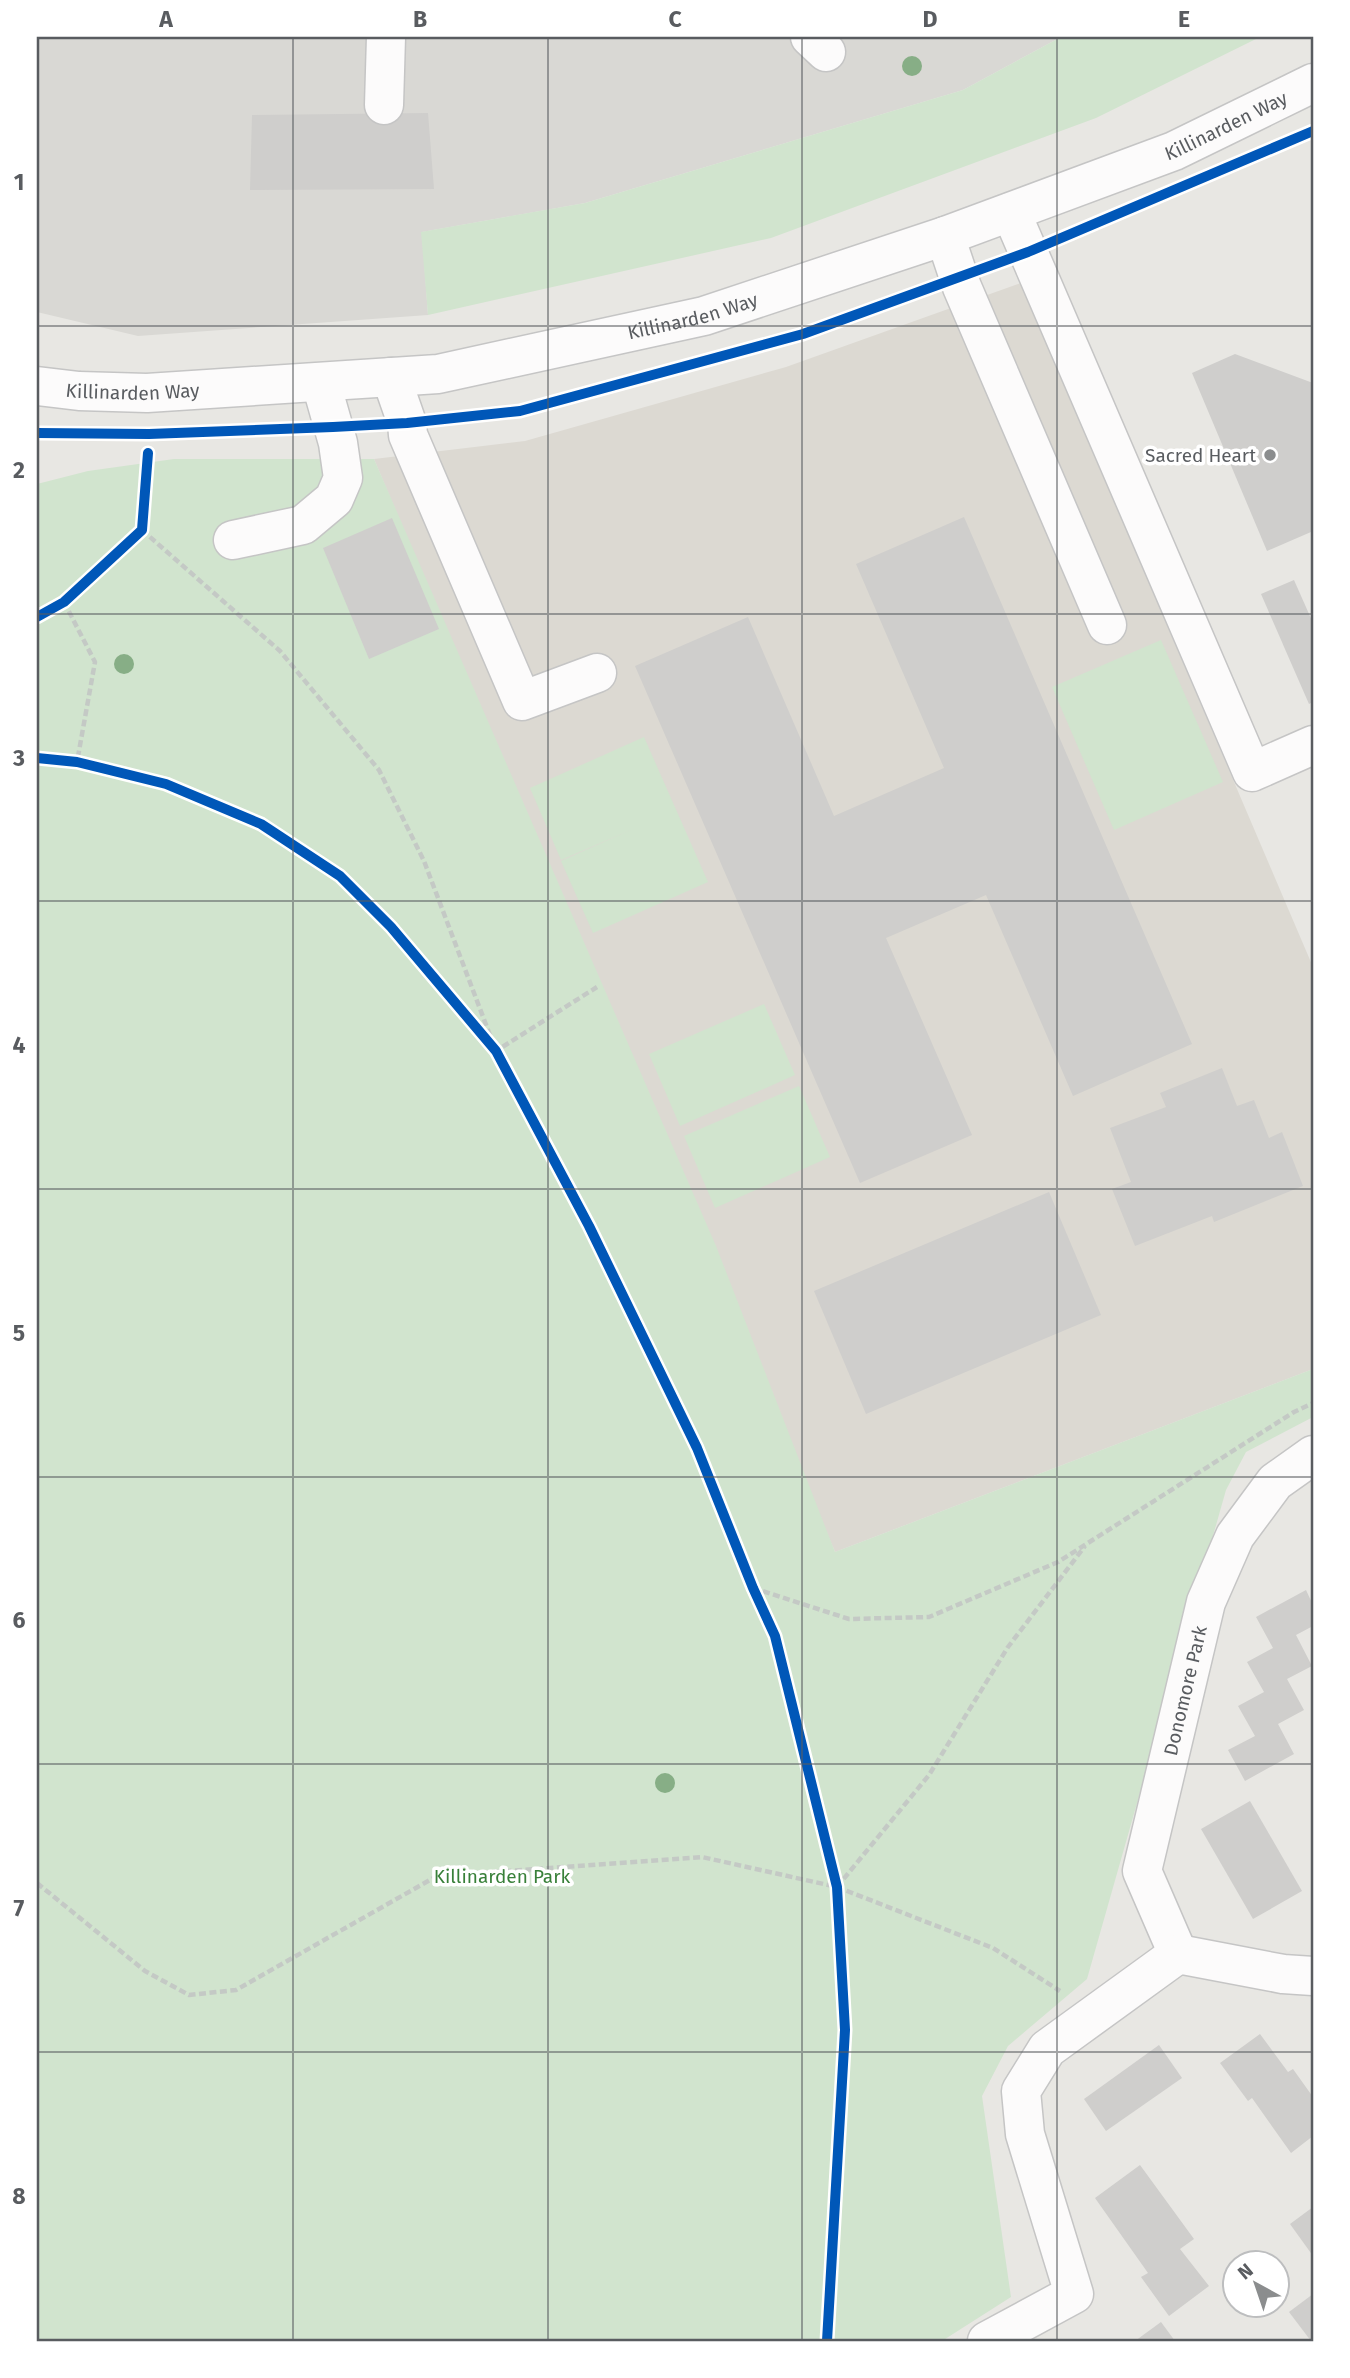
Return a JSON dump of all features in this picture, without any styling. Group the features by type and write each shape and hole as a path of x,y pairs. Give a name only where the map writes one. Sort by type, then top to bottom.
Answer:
{"street":[{"path":"384,105 386,37"},
{"name":"Killinarden Way","path":"37,386 79,391 147,393 439,374 704,316 1011,212 1174,151 1311,89"},
{"path":"1011,212 1252,772 1313,745"},
{"path":"945,236 962,287 1107,625"},
{"path":"391,377 407,424 408,435 522,701 597,673"},
{"path":"233,540 303,525 334,499 343,478 338,443 321,383"},
{"name":"Donomore Park","path":"1178,1954 1142,1871 1206,1602 1236,1536 1275,1482 1313,1455"},
{"path":"987,2341 1074,2294 1025,2134 1021,2091 1047,2049 1178,1954 1313,1976"}],"path":[{"path":"132,539 142,530 143,517"},
{"path":"142,530 280,651 379,770 424,861 502,1062"},
{"path":"74,593 60,604 95,662 77,762"},
{"path":"64,760 90,765"},
{"path":"496,1051 597,987"},
{"path":"470,1020 496,1051"},
{"path":"753,1588 849,1619 929,1617 1058,1562 1282,1419 1313,1403"},
{"path":"836,1887 929,1775 1008,1647 1088,1543"},
{"path":"748,1576 759,1600"},
{"path":"37,1882 145,1971 188,1995 236,1990 437,1876 702,1857 836,1887 993,1948 1064,1993"},
{"path":"834,1874 837,1900"}],"shaded area":[{"path":"37,37 1061,37 963,90 585,203 422,232 428,315 138,336 37,312"},
{"path":"1021,283 1313,967 1313,1369 835,1552 374,459 525,441 786,367"}],"green space":[{"path":"1061,37 1260,37 1096,118 771,238 428,315 421,232 585,203 963,90"},
{"name":"Killinarden Park","path":"174,459 374,459 716,1246 835,1552 1313,1369 1313,1417 1246,1452 1226,1490 1087,1979 1008,2046 982,2096 1011,2297 942,2341 37,2341 37,484 88,471"},
{"path":"1161,640 1223,782 1114,830 1052,687"},
{"path":"644,737 708,882 593,933 561,861 633,829 561,860 530,788"},
{"path":"764,1004 795,1075 680,1126 649,1054"},
{"path":"799,1086 830,1157 715,1208 684,1136"}],"building":[{"path":"428,113 434,189 250,190 252,115"},
{"name":"Sacred Heart","path":"1235,354 1313,383 1313,526 1311,532 1267,551 1192,373"},
{"path":"964,517 1192,1044 1073,1096 986,895 886,938 972,1135 860,1183 635,666 748,617 834,816 944,768 856,564"},
{"path":"392,518 439,629 369,659 323,548"},
{"path":"1294,580 1313,623 1313,702 1309,704 1261,594"},
{"path":"1222,1068 1237,1106 1254,1100 1269,1138 1282,1132 1303,1186 1214,1222 1212,1216 1135,1246 1112,1189 1131,1182 1110,1128 1166,1107 1160,1093"},
{"path":"1049,1192 1101,1315 866,1414 814,1291"},
{"path":"1306,1590 1313,1605 1313,1626 1296,1635 1312,1666 1287,1679 1304,1710 1278,1724 1294,1754 1245,1781 1228,1750 1255,1736 1238,1706 1264,1692 1247,1662 1273,1648 1256,1617"},
{"path":"1250,1801 1302,1891 1253,1919 1201,1829"},
{"path":"1260,2034 1288,2072 1293,2069 1313,2097 1313,2136 1291,2153 1252,2098 1248,2101 1220,2063"},
{"path":"1159,2045 1182,2078 1106,2131 1084,2099"},
{"path":"1140,2165 1194,2239 1180,2249 1209,2286 1169,2316 1141,2277 1148,2273 1095,2198"},
{"path":"1313,2207 1313,2256 1290,2224"},
{"path":"1313,2294 1313,2341 1311,2341 1290,2311"},
{"path":"1161,2322 1175,2341 1135,2341"}],"cycle path":[{"path":"37,433 149,434 333,427 407,423 520,411 803,334 1028,252 1313,131"},
{"path":"37,617 64,602 142,530 148,453"},
{"path":"37,758 77,762 166,784 261,824 340,876 391,927 496,1051 589,1226 697,1448 775,1636 837,1887 845,2030 827,2341"}],"place":[{"name":"Sacred Heart","path":"1270,455"}]}
